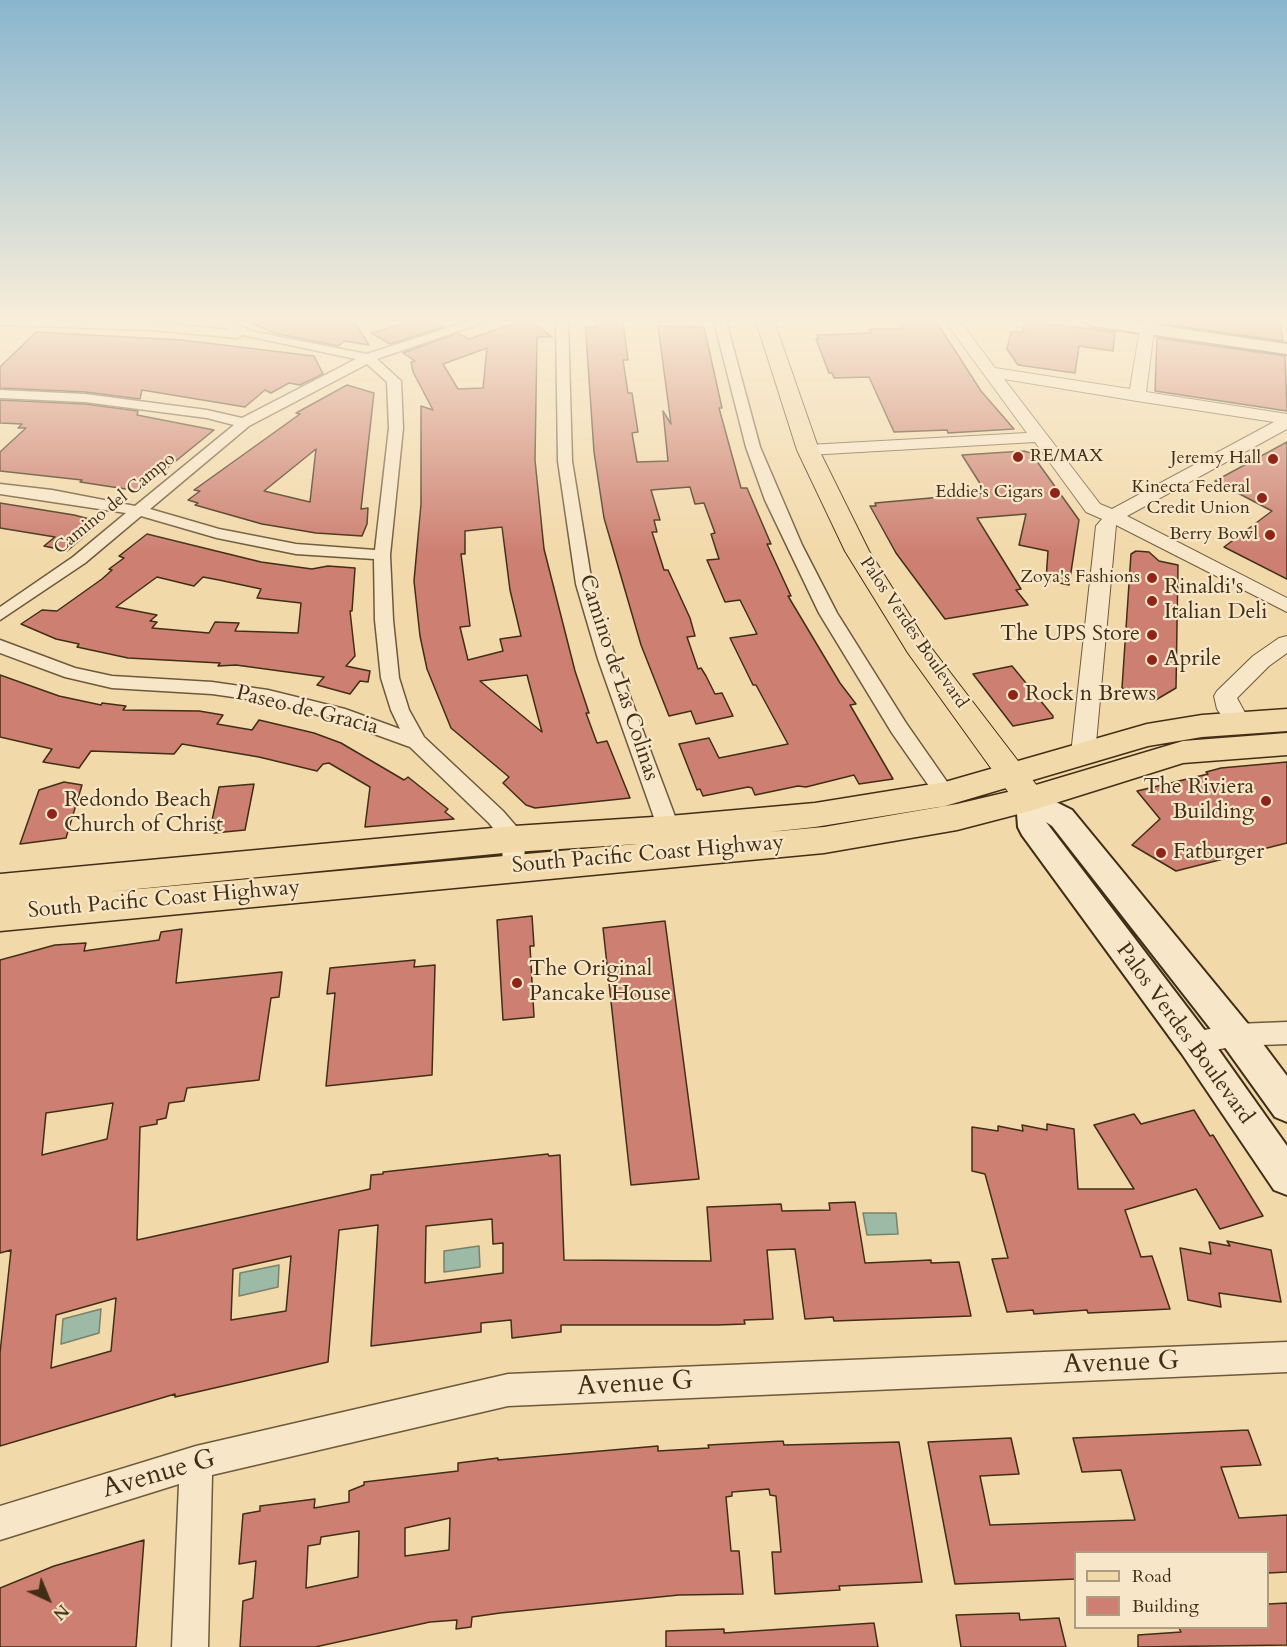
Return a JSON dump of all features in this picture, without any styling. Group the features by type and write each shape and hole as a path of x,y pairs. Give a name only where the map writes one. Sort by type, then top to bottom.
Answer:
{"highway":[{"name":"South Pacific Coast Highway","path":"0,888 673,841 834,838 957,817 1022,788 1083,754 1147,735 1238,722 1287,720"},
{"path":"1183,753 1185,743 1239,736 1242,732 1238,722"},
{"name":"South Pacific Coast Highway","path":"673,841 945,794 1022,788 1183,753 1287,744"},
{"name":"South Pacific Coast Highway","path":"0,916 513,853"}],"main road":[{"name":"Palos Verdes Boulevard","path":"790,398 807,450 856,550 917,647 1022,788 1062,818 1236,1035 1287,1105"},
{"name":"Palos Verdes Boulevard","path":"1022,788 1032,827 1194,1043 1287,1177"}],"street":[{"path":"82,398 207,414 244,423"},
{"name":"Camino del Campo","path":"0,615 70,566 139,512 244,423 292,398"},
{"path":"397,398 396,428 382,555 390,678 400,710 417,742"},
{"name":"Camino de Las Colinas","path":"564,398 565,461 584,584 607,659 673,841"},
{"path":"740,398 753,447 773,500 794,545 839,632 898,729 945,794"},
{"path":"1010,398 1093,508 1113,516 1287,606"},
{"path":"1168,398 1287,421"},
{"path":"1083,754 1105,529 1113,516 1287,421"},
{"path":"807,450 1040,437"},
{"path":"0,489 52,495 139,512 217,533 296,549 382,555"},
{"path":"1238,722 1229,709 1225,696 1261,662 1287,644"},
{"name":"Paseo de Gracia","path":"0,646 71,673 112,682 212,688 268,696 338,714 417,742 496,817 513,853"},
{"path":"1194,1043 1236,1035 1287,1033"},
{"name":"Avenue G","path":"0,1523 196,1462 508,1390 1287,1357"},
{"path":"190,1647 196,1462"}],"shaded area":[{"path":"863,1213 896,1213 898,1234 867,1235"},
{"path":"479,1246 480,1267 444,1272 444,1251"},
{"path":"279,1265 278,1287 239,1296 240,1273"},
{"path":"101,1309 99,1333 61,1344 63,1319"}],"building":[{"path":"190,398 256,398 245,407"},
{"path":"324,398 373,398 361,509 368,508 367,524 362,536 316,533 262,524 195,505 198,503 188,500 200,491 194,490 300,414 296,413","holes":["316,449 310,502 264,491"]},
{"path":"427,398 536,398 535,460 544,549 575,671 589,713 586,713 597,743 607,741 630,798 535,808 526,805 503,783 509,777 451,728 427,669 420,636 414,581 421,504 421,406 433,410","holes":["502,527 510,590 521,636 500,639 503,651 468,660 460,627 470,626 461,554 465,554 465,531","527,675 542,732 480,681"]},
{"path":"590,398 633,398 638,432 632,433 637,462 668,461 663,411 671,424 668,398 720,398 722,408 719,408 741,488 747,488 771,544 767,544 791,596 788,596 840,683 856,704 850,705 893,779 859,784 854,775 806,787 798,786 755,795 752,788 748,787 703,796 700,789 697,790 679,744 709,738 719,758 788,744 756,685 753,685 730,638 757,634 740,600 725,602 707,560 719,559 711,534 715,533 704,503 695,504 690,487 651,490 660,520 654,520 657,532 652,532 664,570 668,570 690,618 695,636 687,637 698,669 701,668 715,694 722,693 733,716 696,724 691,711 669,716 641,645 604,518 594,452"},
{"path":"878,398 987,398 1014,429 948,433 947,430 894,432"},
{"path":"1200,398 1287,398 1287,411"},
{"path":"0,400 85,404 138,411 137,415 214,430 139,491 80,482 82,480 0,471 0,452 26,428 18,428 22,424 0,423"},
{"path":"1287,442 1287,579 1224,547 1272,511 1215,481"},
{"path":"1024,451 1031,453 1079,520 1069,585 1046,580 1048,551 1019,545 1026,514 977,518 1021,589 1016,590 1028,605 945,619 896,553 870,506 876,506 875,503 986,493 962,455"},
{"path":"0,503 74,515 101,522 67,551 44,546 55,537 0,528"},
{"path":"147,534 261,562 312,569 328,566 355,568 352,611 350,611 355,656 346,666 370,671 368,682 360,681 350,694 317,685 324,677 236,665 218,666 220,663 128,658 77,647 79,644 56,639 21,624 42,610 57,611 102,579 112,570 109,569 124,558 119,556","holes":["157,577 194,586 203,577 261,589 257,598 301,603 298,633 235,631 239,623 215,622 209,633 152,628 157,622 150,621 157,615 116,607"]},
{"path":"1136,551 1149,552 1159,561 1178,565 1176,688 1154,701 1122,688 1131,554"},
{"name":"Rock n Brews","path":"1012,666 1053,718 1013,726 973,674"},
{"path":"0,675 59,696 101,705 102,703 126,706 123,710 199,711 223,715 217,724 252,730 259,720 314,733 341,743 404,780 408,777 448,809 445,812 454,819 365,827 370,787 329,763 323,764 317,771 259,757 182,744 174,754 91,751 79,768 43,762 52,749 0,737"},
{"path":"1287,762 1287,843 1176,871 1132,845 1160,819 1137,791 1208,774 1206,772 1221,768"},
{"name":"Redondo Beach Church of Christ","path":"64,782 82,785 66,838 20,844 39,790"},
{"path":"254,784 245,830 214,833 215,830 210,830 219,787"},
{"name":"The Original Pancake House","path":"532,916 534,946 530,946 534,1017 503,1020 497,920"},
{"path":"665,921 699,1179 631,1185 603,928"},
{"path":"182,929 176,983 282,972 279,997 271,998 259,1080 187,1088 184,1101 169,1103 166,1118 157,1120 157,1124 140,1127 137,1240 370,1189 371,1175 383,1174 383,1172 548,1154 549,1156 560,1155 564,1260 711,1261 707,1207 781,1204 782,1211 830,1210 829,1203 855,1202 865,1263 931,1260 931,1263 959,1262 971,1316 834,1321 833,1317 805,1319 795,1249 767,1250 773,1319 744,1320 745,1324 717,1325 561,1325 561,1332 512,1338 511,1320 481,1323 481,1332 371,1346 378,1225 339,1230 328,1362 175,1397 175,1394 0,1446 0,1353 11,1250 0,1253 0,960 55,945 86,943 84,951 159,940 161,932","holes":["113,1103 107,1139 42,1155 46,1113","492,1219 493,1244 503,1243 503,1273 425,1283 426,1226","291,1256 286,1311 231,1320 233,1269","116,1298 111,1351 51,1368 56,1315"]},
{"path":"415,960 414,967 435,965 432,1075 326,1086 335,993 327,994 330,968"},
{"path":"1194,1110 1210,1136 1213,1135 1263,1216 1220,1229 1196,1189 1125,1210 1141,1257 1152,1256 1170,1309 1088,1313 1087,1310 1034,1314 1033,1310 1007,1312 992,1259 1008,1258 985,1174 972,1171 972,1127 998,1131 998,1126 1023,1131 1022,1125 1047,1130 1047,1124 1074,1129 1078,1189 1134,1189 1094,1125 1134,1114 1141,1124"},
{"path":"1227,1241 1271,1250 1281,1302 1219,1293 1221,1307 1188,1300 1180,1248 1211,1254 1209,1242 1230,1246"},
{"path":"1248,1430 1261,1465 1221,1467 1239,1518 1287,1515 1287,1572 1269,1573 1269,1551 1074,1551 1074,1579 955,1584 928,1442 1011,1438 1019,1474 980,1476 990,1525 1135,1520 1121,1470 1082,1472 1073,1438"},
{"path":"783,1441 784,1445 899,1442 922,1582 839,1586 840,1590 775,1594 772,1552 781,1552 776,1496 770,1495 769,1489 732,1492 732,1496 726,1497 731,1551 739,1551 743,1594 679,1595 500,1613 472,1617 471,1627 456,1629 457,1620 430,1622 315,1647 240,1647 243,1601 253,1598 256,1561 239,1564 243,1514 260,1511 260,1506 315,1499 314,1508 349,1502 349,1491 364,1485 364,1482 458,1471 458,1463 658,1446 658,1451 709,1448 708,1445","holes":["450,1518 449,1550 405,1556 405,1528","359,1531 358,1577 306,1588 308,1546 320,1544 321,1537"]},
{"path":"144,1540 136,1647 0,1647 0,1588 54,1566"},
{"path":"1287,1603 1287,1645 1138,1647 1138,1635 1181,1632 1180,1629 1269,1629 1269,1604"},
{"path":"1019,1613 1020,1620 1059,1618 1066,1647 961,1647 956,1615"},
{"path":"874,1623 878,1647 666,1647 666,1631 724,1629 724,1633"}],"place":[{"name":"RE/MAX","path":"1018,457"},
{"name":"Jeremy Hall","path":"1273,459"},
{"name":"Eddie's Cigars","path":"1055,493"},
{"name":"Kinecta Federal Credit Union","path":"1262,498"},
{"name":"Berry Bowl","path":"1270,535"},
{"name":"Zoya's Fashions","path":"1152,578"},
{"name":"Rinaldi's Italian Deli","path":"1152,601"},
{"name":"The UPS Store","path":"1152,635"},
{"name":"Aprile","path":"1152,660"},
{"name":"Rock n Brews","path":"1013,695"},
{"name":"The Riviera Building","path":"1266,801"},
{"name":"Redondo Beach Church of Christ","path":"52,814"},
{"name":"Fatburger","path":"1161,853"},
{"name":"The Original Pancake House","path":"517,983"}]}
